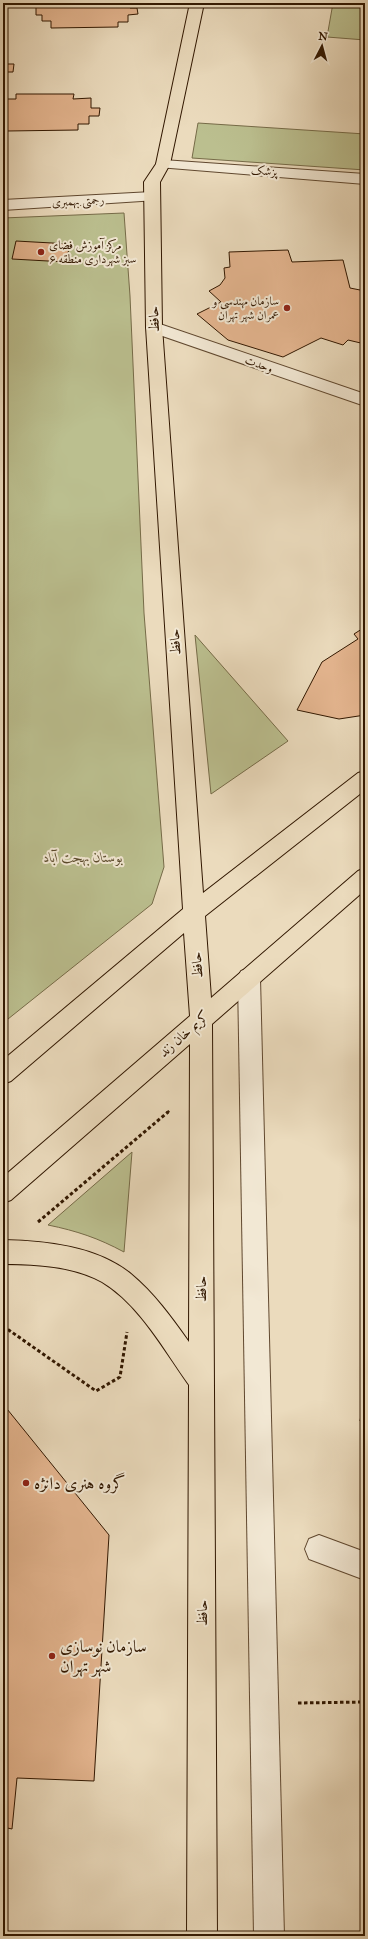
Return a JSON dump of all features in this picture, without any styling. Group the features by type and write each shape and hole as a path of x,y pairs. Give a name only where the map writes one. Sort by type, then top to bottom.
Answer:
{"main road":[{"path":"152,190 163,164 197,3"},
{"name":"حافظ","path":"152,190 154,327 201,1020 202,1936"},
{"path":"3,1074 193,912 365,779"},
{"name":"کریم خان زند","path":"3,1192 365,877"},
{"path":"3,1252 37,1254 70,1259 98,1269 121,1281 145,1304 202,1382"}],"street":[{"name":"پزشک","path":"163,164 365,179"},
{"name":"رحمتی بهمبری","path":"3,194 152,190"},
{"name":"رحمتی بهمبری","path":"3,205 152,190"},
{"name":"وحدت","path":"154,327 365,400"},
{"path":"249,978 269,1936"},
{"path":"319,1549 365,1566"}],"path":[{"path":"37,1223 201,1083"},
{"path":"3,1326 96,1391 120,1377 128,1328"}],"green space":[{"path":"333,3 365,3 365,40 327,37"},
{"path":"198,123 365,134 365,170 192,158"},
{"name":"بوستان بهجت آباد","path":"124,213 130,296 144,613 164,867 152,904 3,1023 3,218"},
{"path":"195,635 288,741 211,794"},
{"path":"132,1152 124,1252 87,1236 48,1225"}],"building":[{"path":"44,3 129,3 130,8 137,8 138,14 128,15 128,22 118,22 118,27 51,28 51,21 42,21 42,15 36,15 36,6 44,6"},
{"path":"3,55 6,55 6,64 14,64 13,72 4,72 3,80"},
{"path":"16,94 74,94 73,99 91,98 91,108 100,108 99,116 89,116 89,124 78,124 78,130 7,131 7,122 3,122 3,99 16,99"},
{"name":"مرکز آموزش فضای سبز شهرداری منطقه ۶","path":"16,241 70,244 66,262 12,259"},
{"name":"سازمان مهندسی و عمران شهر تهران","path":"288,250 292,262 343,260 350,288 365,291 365,344 348,340 343,345 321,338 283,357 228,340 197,314 221,302 209,291 220,285 225,278 224,268 230,267 229,252"},
{"path":"365,627 365,715 339,719 297,710 322,662 358,639 354,634"},
{"path":"365,1392 365,1422 360,1421"},
{"name":"سازمان نوسازی شهر تهران","path":"3,1404 109,1535 94,1781 17,1778 12,1829 3,1827"}],"place":[{"name":"مرکز آموزش فضای سبز شهرداری منطقه ۶","path":"41,252"},
{"name":"سازمان مهندسی و عمران شهر تهران","path":"287,308"},
{"name":"گروه هنری دانژه","path":"26,1483"},
{"name":"سازمان نوسازی شهر تهران","path":"52,1656"}]}
